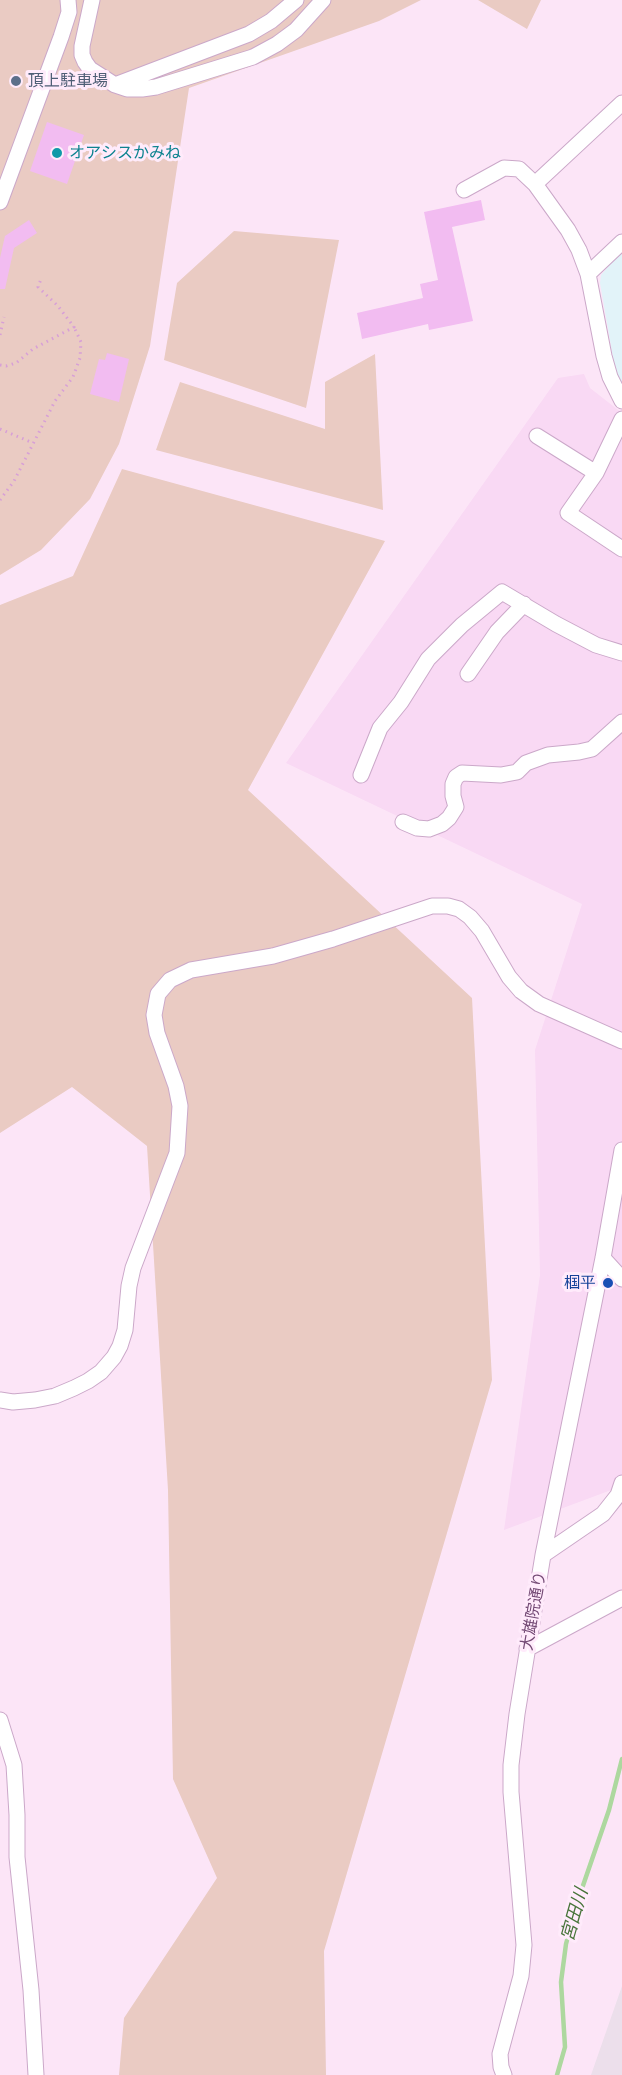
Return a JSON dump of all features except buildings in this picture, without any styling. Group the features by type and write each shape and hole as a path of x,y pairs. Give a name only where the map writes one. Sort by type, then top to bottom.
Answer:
{"street":[{"path":"0,202 66,23 69,12 68,0"},
{"path":"92,0 83,38 82,56 90,69 115,85 127,88 156,87 253,57 296,30 323,0"},
{"path":"115,85 249,34 271,21 296,0"},
{"path":"535,184 622,103"},
{"path":"464,190 504,168 519,169 535,184 568,230 579,250 588,274 604,356 610,377 622,401"},
{"path":"588,274 622,242"},
{"path":"622,419 596,473 568,513 622,549"},
{"path":"537,436 596,473"},
{"path":"361,775 380,728 401,702 428,659 462,625 501,592 596,645 621,648"},
{"path":"468,674 497,632 524,604"},
{"path":"403,822 417,828 429,829 442,824 456,807 453,784 456,777 462,773 501,775 517,772 526,763 548,755 592,749 622,722"},
{"path":"0,1400 13,1402 35,1400 55,1396 74,1388 101,1372 120,1346 125,1330 133,1268 177,1153 180,1106 176,1086 157,1033 154,1015 158,994 170,980 191,970 273,956 432,906 448,906 459,909 470,917 482,931 509,977 521,991 539,1004 622,1041"},
{"name":"大雄院通り","path":"504,2075 500,2054 521,1976 524,1945 511,1792 511,1765 543,1556 603,1258 622,1150"},
{"path":"603,1258 622,1279"},
{"path":"543,1556 603,1514 618,1495 622,1483"},
{"path":"527,1649 622,1598"},
{"path":"0,1720 14,1765 17,1857 31,1990 36,2075"}],"path":[{"path":"0,500 14,481 55,400 73,377 80,358 81,342 74,327 58,306 38,287 41,279"},
{"path":"0,335 4,316"},
{"path":"0,365 16,363 33,349 74,327"},
{"path":"0,429 33,443"}],"shaded area":[{"path":"0,0 421,0 379,21 189,88 150,346 119,444 90,499 41,550 0,575"},
{"path":"478,0 541,0 527,29"},
{"path":"234,231 339,240 306,408 164,360 177,283"},
{"path":"622,250 622,387 616,375 600,283 601,275"},
{"path":"375,354 383,510 156,450 180,382 325,429 325,382"},
{"path":"584,374 590,388 622,413 622,1486 504,1530 540,1275 535,1050 582,904 286,763 558,378"},
{"path":"122,469 385,541 248,790 472,998 492,1380 324,1951 326,2075 119,2075 124,2018 217,1878 173,1779 168,1490 147,1146 72,1087 0,1133 0,605 73,576"},
{"path":"622,1986 622,2075 591,2075"}],"waterway":[{"name":"宮田川","path":"557,2075 565,2047 561,1982 566,1944 577,1903 609,1810 622,1759"}],"place":[{"name":"頂上駐車場","path":"16,81"},
{"name":"オアシスかみね","path":"57,153"},
{"name":"椢平","path":"608,1283"}]}
